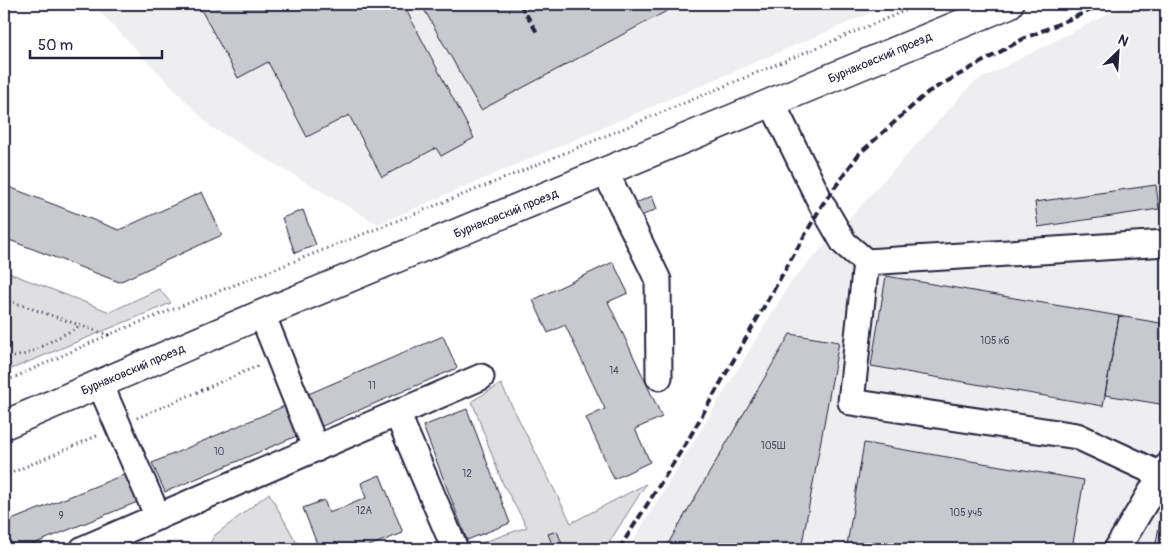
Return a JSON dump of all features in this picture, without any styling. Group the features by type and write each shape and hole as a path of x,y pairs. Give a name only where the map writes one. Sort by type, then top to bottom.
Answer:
{"main road":[{"name":"Бурнаковский проезд","path":"4,425 262,314 606,173 1009,4"}],"lane":[{"path":"772,103 822,205 844,243 866,262 1166,243"},
{"path":"606,173 658,280 658,377"},
{"path":"866,262 851,402 1077,436 1164,471 1116,549"},
{"path":"262,314 316,448"},
{"path":"83,549 481,377"},
{"path":"100,384 158,517"},
{"path":"397,413 455,549"}],"path":[{"path":"4,382 108,335 500,180 921,4"},
{"path":"4,300 108,335"},
{"path":"4,359 28,354 80,326"},
{"path":"4,476 279,357"}],"shaded area":[{"path":"92,4 891,4 378,224 211,127"},
{"path":"1127,4 1166,4 1166,549 628,549 791,282 973,83"},
{"path":"4,271 110,312 159,289 171,303 4,372"},
{"path":"501,384 571,523 646,484 605,549 464,549 527,527 502,482 472,401"},
{"path":"269,493 300,549 207,549 214,536"}],"building":[{"path":"198,4 403,4 474,138 441,156 436,148 382,177 349,115 307,137 268,62 238,78"},
{"path":"421,4 680,4 481,110"},
{"path":"1166,112 1166,156 1159,155"},
{"path":"4,185 119,230 202,192 222,235 119,282 4,238"},
{"path":"1156,185 1159,209 1038,227 1035,202"},
{"path":"652,196 657,209 637,218 631,205"},
{"path":"303,210 316,245 295,253 282,218"},
{"path":"613,262 628,293 608,302 662,417 635,429 650,462 614,479 586,418 605,409 565,325 548,333 533,300"},
{"path":"886,276 1119,316 1103,406 871,366"},
{"path":"1119,316 1166,324 1166,405 1105,395"},
{"path":"790,334 839,342 801,549 665,549"},
{"path":"443,336 457,368 320,427 306,395"},
{"path":"287,405 299,435 165,492 152,463"},
{"path":"467,409 510,523 467,540 423,426"},
{"path":"864,443 1084,480 1072,549 873,549 847,545"},
{"path":"128,473 140,501 21,549 4,549 4,523"},
{"path":"380,475 403,533 361,549 319,549 303,508 324,500 329,513 366,498 361,483"},
{"path":"1160,520 1166,521 1166,549 1155,549"},
{"path":"557,531 564,549 554,549 548,534"}],"railway":[{"path":"520,4 538,34"},
{"path":"619,549 688,440 822,205 859,154 928,92 1023,39 1105,4"}]}
